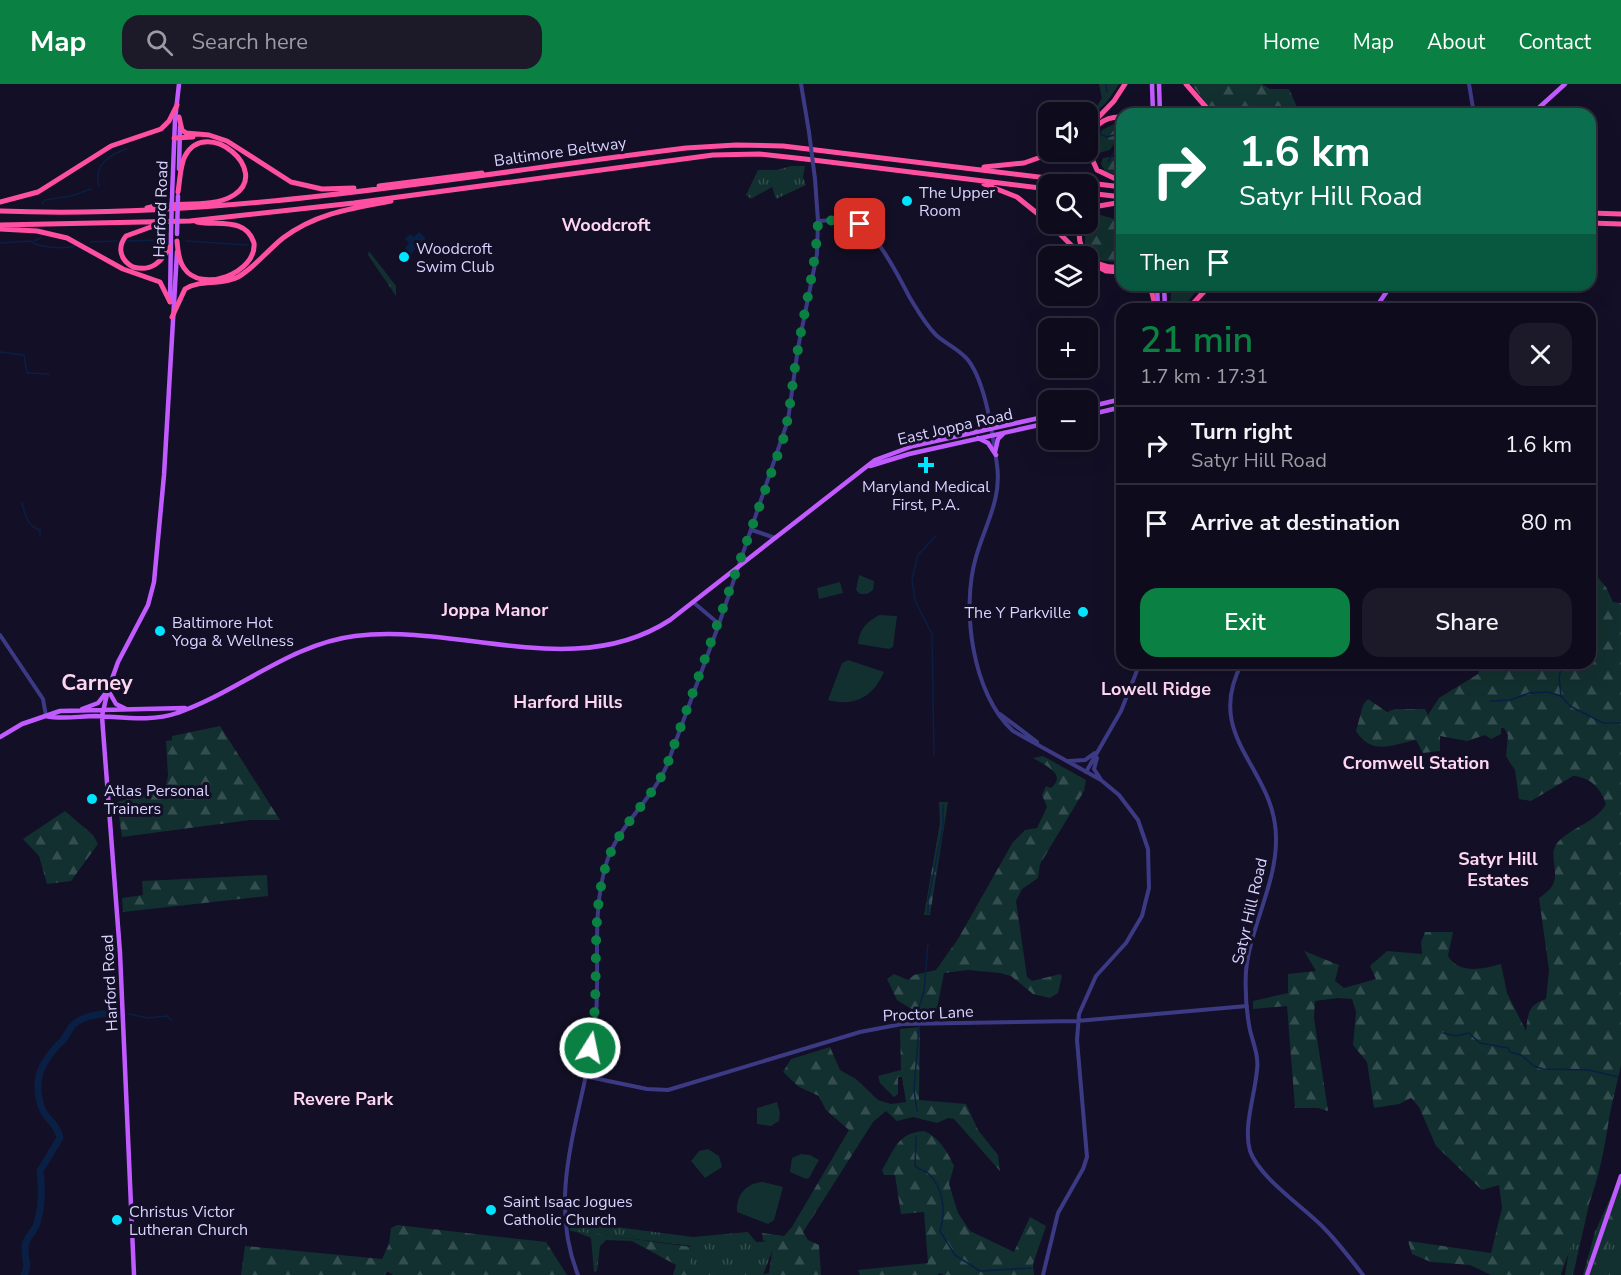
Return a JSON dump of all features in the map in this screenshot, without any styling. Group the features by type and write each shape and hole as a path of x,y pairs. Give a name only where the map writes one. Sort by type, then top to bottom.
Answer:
{"highway":[{"path":"1098,118 1114,101 1125,84"},
{"path":"1186,84 1207,108"},
{"path":"0,202 38,192 111,146 161,129 169,121 177,103"},
{"path":"179,117 182,130 186,133 213,136 231,143 291,182 322,189 379,185 476,173 490,175"},
{"path":"1098,124 1116,118"},
{"path":"177,138 213,136"},
{"path":"139,211 158,205 211,202 230,197 240,190 245,182 244,166 236,155 220,145 211,142 198,144 185,156 176,195"},
{"name":"Baltimore Beltway","path":"0,211 139,211 276,201 677,149 736,145 806,148 1116,184"},
{"name":"Baltimore Beltway","path":"0,225 190,221 479,187 669,159 736,154 805,159 1038,188"},
{"path":"959,167 1015,165 1038,158"},
{"path":"1093,162 1097,170 1116,181"},
{"path":"962,178 1000,188 1017,196 1038,214"},
{"path":"172,317 184,289 194,284 219,283 238,276 286,236 323,215 479,187"},
{"path":"1098,195 1116,199"},
{"path":"1098,207 1116,202"},
{"path":"1596,213 1621,214"},
{"path":"167,221 128,234 122,242 120,251 127,264 145,269 159,263 171,247"},
{"path":"177,237 182,265 189,274 197,278 225,276 238,271 250,261 254,243 245,228 231,224 190,221"},
{"path":"1596,223 1621,224"},
{"path":"0,229 37,231 72,240 123,269 154,279 163,286 170,302"},
{"path":"1060,234 1072,246"},
{"path":"1079,234 1086,255 1100,265 1116,266"},
{"path":"1098,267 1116,271"},
{"path":"1194,303 1204,291"}],"main road":[{"name":"Harford Road","path":"134,1275 120,953 102,716 118,662 152,592 164,475 177,237 179,84"},
{"path":"1152,84 1153,108"},
{"path":"1159,84 1160,108"},
{"path":"1539,108 1565,84"},
{"name":"Harford Road","path":"177,103 179,117 177,138"},
{"name":"Harford Road","path":"172,317 170,302 171,234 176,195"},
{"path":"1098,405 1116,400"},
{"path":"1098,413 1116,408"},
{"name":"East Joppa Road","path":"46,717 154,717 178,713 223,693 303,650 346,637 400,635 588,649 610,646 646,633 693,602 875,460 897,451 991,432 1038,419"},
{"name":"East Joppa Road","path":"870,466 878,466 909,454 978,438 991,432 1005,432 1038,425"},
{"path":"995,453 998,439 1005,432"},
{"path":"978,438 988,443 995,453"},
{"path":"82,709 98,703 108,690 116,704 133,711"},
{"name":"East Joppa Road","path":"46,717 51,713 82,709 133,711 188,708"},
{"path":"0,737 22,724 46,717"},
{"path":"1587,1275 1621,1176"}],"street":[{"path":"578,1275 567,1238 564,1192 566,1167 595,1019 596,934 606,864 618,840 662,777 719,624 788,420 796,355 814,275 818,221 809,132 801,84"},
{"path":"1469,84 1473,108"},
{"path":"818,221 855,221 869,234 893,268 928,326 969,362 980,383 998,475 996,503 977,554 971,591 975,662 985,690 1003,722 1013,731 1101,780 1126,803 1140,826 1149,857 1149,888 1145,909 1135,931 1091,983 1077,1021 1087,1157 1083,1169 1058,1213 1043,1275"},
{"path":"752,530 775,538"},
{"path":"693,602 719,624"},
{"path":"0,635 43,699 46,717"},
{"path":"1086,772 1127,698 1138,669"},
{"name":"Satyr Hill Road","path":"1240,669 1231,694 1230,719 1268,799 1276,840 1263,913 1248,958 1246,1006 1257,1064 1248,1133 1252,1155 1262,1171 1327,1230 1363,1275"},
{"path":"1068,761 1085,760 1100,748"},
{"path":"1100,748 1094,766 1101,780"},
{"name":"Proctor Lane","path":"584,1077 663,1090 708,1080 883,1027 938,1023 1077,1021 1246,1006"}],"green space":[{"path":"1099,84 1119,84 1106,103 1098,110 1102,98"},
{"path":"1191,84 1262,84 1270,89 1289,89 1297,108 1210,108"},
{"path":"1116,123 1116,141 1110,150 1098,153 1098,139 1102,130"},
{"path":"1116,156 1116,176 1105,171 1101,164 1103,158"},
{"path":"791,166 805,166 803,177 806,185 776,199 772,187 751,199 746,195 758,170 777,170"},
{"path":"1098,214 1116,219 1116,262 1098,260 1098,246 1085,246 1085,234 1098,234"},
{"path":"369,251 396,286 396,296 368,255"},
{"path":"1171,291 1196,291 1187,303 1170,303"},
{"path":"859,575 874,581 873,590 867,594 860,594 856,590"},
{"path":"1596,575 1606,587 1613,602 1621,603 1621,1044 1599,1171 1561,1275 1491,1275 1470,1265 1431,1262 1412,1254 1408,1241 1491,1253 1502,1208 1499,1185 1482,1190 1436,1146 1419,1107 1411,1098 1399,1104 1374,1108 1367,1062 1353,1045 1356,1012 1352,999 1315,1001 1314,1018 1328,1111 1318,1108 1295,1108 1287,1006 1253,1009 1253,1001 1288,993 1288,974 1316,971 1304,951 1339,965 1335,981 1344,988 1376,979 1370,966 1387,951 1422,954 1421,942 1425,932 1453,932 1448,956 1459,966 1479,969 1501,964 1507,993 1526,1031 1527,1019 1532,1007 1546,999 1549,970 1539,898 1550,889 1554,881 1555,846 1565,836 1596,816 1606,804 1601,793 1590,781 1573,776 1531,801 1519,799 1515,770 1506,756 1508,735 1504,728 1501,728 1501,734 1491,739 1485,735 1467,741 1440,736 1440,751 1423,753 1416,740 1390,746 1375,746 1362,739 1356,731 1363,705 1368,699 1387,712 1395,709 1425,709 1428,715 1439,698 1478,674 1479,669 1596,669"},
{"path":"840,582 843,593 819,599 817,588"},
{"path":"879,615 897,616 893,647 889,649 858,644 864,626"},
{"path":"848,660 884,672 880,681 869,694 855,701 828,700 842,663"},
{"path":"220,726 280,820 250,820 122,837 117,802 165,789 168,776 166,741 172,740 172,736"},
{"path":"1043,756 1086,780 1084,791 1040,864 1038,878 1022,889 1016,901 1027,977 1032,981 1060,974 1062,976 1058,993 1050,998 1033,994 1011,976 1000,973 968,970 944,973 936,1014 915,1019 913,1010 897,1000 887,979 894,974 908,980 914,975 936,970 958,939 1013,842 1025,830 1037,828 1047,807 1042,795 1046,786 1051,788 1057,778 1052,770 1033,758"},
{"path":"939,802 948,802 930,915 924,915 940,823"},
{"path":"65,811 93,835 98,844 71,881 47,884 39,856 23,839"},
{"path":"267,875 268,896 123,912 122,898 143,895 142,881"},
{"path":"1621,963 1621,1065 1573,1275 1565,1275 1594,1089"},
{"path":"920,1027 919,1100 966,1104 978,1130 998,1155 1000,1171 954,1119 948,1118 937,1123 913,1117 897,1121 886,1111 873,1122 803,1232 808,1240 819,1245 821,1275 761,1275 769,1273 773,1246 763,1240 762,1233 784,1236 792,1227 849,1130 826,1110 819,1096 799,1087 783,1072 791,1059 830,1047 840,1070 856,1079 878,1100 891,1104 906,1102 902,1077 898,1077 898,1094 894,1097 880,1083 878,1076 901,1070 900,1029"},
{"path":"777,1102 780,1113 779,1121 771,1126 757,1124 757,1108"},
{"path":"924,1131 942,1145 954,1166 949,1184 958,1213 970,1231 1014,1252 1030,1217 1046,1226 1033,1264 1034,1275 944,1275 939,1273 938,1275 860,1275 858,1270 928,1263 924,1212 901,1214 895,1175 884,1175 882,1170 902,1139 915,1132"},
{"path":"708,1149 719,1156 722,1167 705,1178 691,1161 699,1151"},
{"path":"801,1154 810,1155 819,1160 809,1178 806,1179 790,1172 792,1158"},
{"path":"1621,1174 1621,1275 1583,1275 1595,1232"},
{"path":"763,1182 783,1187 774,1220 768,1224 737,1212 738,1200 743,1191 747,1187"},
{"path":"1621,1184 1619,1207 1612,1230 1595,1275 1590,1275"},
{"path":"570,1221 693,1237 748,1232 756,1242 776,1241 763,1275 681,1275 691,1246 570,1231"},
{"path":"397,1225 546,1242 567,1275 393,1275 387,1271 385,1275 241,1275 245,1246 382,1259 389,1244 391,1228"},
{"path":"574,1231 692,1247 689,1273 692,1275 673,1275 676,1265 632,1241 606,1240 600,1246 597,1271 594,1272 591,1238"}],"water":[{"path":"419,232 426,238 411,254 405,248 409,243 405,239 410,234 414,237"}],"waterway":[{"path":"1106,84 1107,92"},
{"path":"1098,133 1107,137 1116,135"},
{"path":"99,186 98,172 104,162 109,157 127,149"},
{"path":"1108,162 1116,149"},
{"path":"42,204 45,200 71,196 91,189"},
{"path":"34,241 41,238"},
{"path":"127,241 159,240"},
{"path":"0,243 31,241 52,247 74,246"},
{"path":"90,242 117,241"},
{"path":"186,241 248,245"},
{"path":"0,352 24,355 27,373 49,374"},
{"path":"22,503 29,523 40,530 40,537"},
{"path":"934,755 932,634 915,601 912,579 918,555 936,536"},
{"path":"1561,669 1559,678 1561,696"},
{"path":"1490,701 1511,700 1529,693 1548,692 1561,696 1570,706 1603,723 1621,723"},
{"path":"928,913 928,901 943,827 943,805"},
{"path":"916,1017 924,991 928,943"},
{"path":"129,1014 148,1018 167,1016 172,1020"},
{"path":"24,1275 27,1268 25,1244 36,1226 40,1210 40,1171 60,1138 57,1129 41,1106 38,1087 41,1070 50,1054 78,1022 95,1015 118,1015"},
{"path":"917,1111 914,1090 919,1026"},
{"path":"1443,1033 1456,1036 1469,1033 1480,1043 1508,1048 1510,1052 1521,1055 1534,1066 1543,1069 1589,1070 1618,1077"},
{"path":"916,1136 915,1166 928,1173 937,1186 943,1208 940,1231 955,1255 980,1271 1031,1268"}],"place":[{"name":"The Upper Room","path":"907,201"},
{"name":"Woodcroft Swim Club","path":"404,257"},
{"name":"Maryland Medical First, P.A.","path":"926,465"},
{"name":"The Y Parkville","path":"1083,612"},
{"name":"Baltimore Hot Yoga & Wellness","path":"160,631"},
{"name":"Atlas Personal Trainers","path":"92,799"},
{"name":"Saint Isaac Jogues Catholic Church","path":"491,1210"},
{"name":"Christus Victor Lutheran Church","path":"117,1220"}],"district":[{"name":"Woodcroft","path":"606,225"},
{"name":"Joppa Manor","path":"495,610"},
{"name":"Carney","path":"97,682"},
{"name":"Lowell Ridge","path":"1156,689"},
{"name":"Harford Hills","path":"568,702"},
{"name":"Cromwell Station","path":"1416,763"},
{"name":"Satyr Hill Estates","path":"1498,869"},
{"name":"Revere Park","path":"343,1099"}],"route":[{"path":"590,1048 596,1008 596,927 608,859 621,834 662,777 719,624 783,440 790,411 801,332 813,282 818,221 849,220 860,224"}]}
